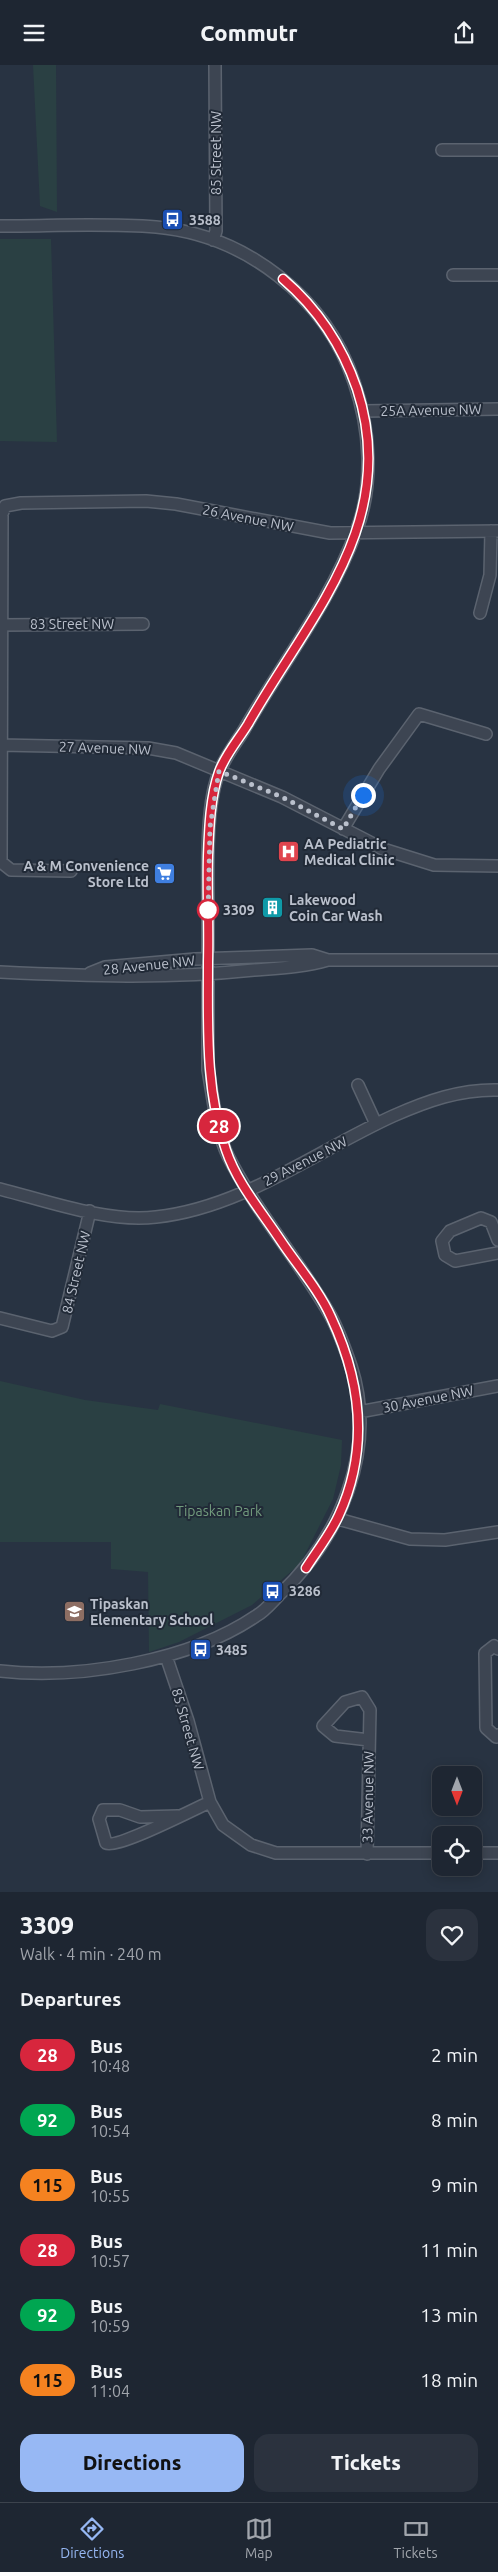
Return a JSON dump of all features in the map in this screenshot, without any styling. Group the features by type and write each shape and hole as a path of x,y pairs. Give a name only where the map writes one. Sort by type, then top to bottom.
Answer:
{"street":[{"name":"85 Street NW","path":"213,240 216,231 215,65"},
{"path":"442,150 498,150"},
{"path":"0,226 159,227 213,240 253,258 283,279 309,303 332,333 350,368 364,411 368,478 364,512 339,574 312,622 266,691 219,771 214,795 208,854 208,1069 214,1103 227,1154 247,1191 330,1314 352,1368 359,1412 358,1455 349,1490 338,1519 306,1568 257,1616 188,1650 120,1666 63,1672 0,1671"},
{"path":"453,275 498,275"},
{"name":"25A Avenue NW","path":"364,411 498,409"},
{"name":"26 Avenue NW","path":"2,625 2,514 5,507 21,503 146,501 176,504 330,533 495,531 490,575 480,613"},
{"name":"83 Street NW","path":"2,625 143,624"},
{"path":"2,625 1,862 10,870 70,871"},
{"path":"343,829 379,769 419,715 486,734"},
{"name":"27 Avenue NW","path":"1,745 148,748 176,753 282,797 383,849 434,865 498,867"},
{"name":"28 Avenue NW","path":"90,973 105,967 208,959 312,955 328,960"},
{"name":"28 Avenue NW","path":"0,972 90,973 105,977 208,974 312,965 328,960 498,959"},
{"path":"358,1085 376,1124"},
{"name":"29 Avenue NW","path":"0,1189 90,1211 154,1218 186,1213 247,1191 376,1124 429,1100 479,1089 498,1090"},
{"name":"84 Street NW","path":"0,1318 52,1331 59,1330 64,1323 90,1211"},
{"path":"498,1240 491,1222 481,1218 450,1231 442,1241 445,1255 455,1261 498,1253"},
{"name":"30 Avenue NW","path":"359,1412 498,1386"},
{"path":"338,1519 410,1539 445,1540 498,1532"},
{"path":"498,1649 494,1646 485,1653 486,1728 496,1737 498,1735"},
{"name":"85 Street NW","path":"166,1656 188,1721 210,1802 223,1825 251,1845"},
{"name":"33 Avenue NW","path":"367,1854 370,1710 362,1697 345,1701 323,1726 335,1736 369,1740"},
{"path":"178,1816 140,1817 111,1809 103,1810 99,1819 106,1843 114,1845 210,1802"},
{"name":"33 Avenue NW","path":"251,1845 276,1853 432,1853"},
{"path":"482,1853 498,1853"}],"green space":[{"path":"33,65 56,65 57,212 40,206"},
{"path":"0,239 51,239 57,442 0,441"},
{"name":"Tipaskan Park","path":"0,1381 85,1400 158,1410 160,1404 342,1440 341,1465 333,1499 300,1564 252,1605 179,1642 149,1652 148,1572 111,1569 111,1542 0,1542"}],"bus line":[{"name":"28","path":"283,279 309,303 332,333 350,368 364,411 368,478 364,512 339,574 312,622 266,691 219,771 214,795 208,854 208,1069 214,1103 227,1154 247,1191 330,1314 352,1368 359,1412 358,1455 349,1490 338,1519 306,1568"}],"place":[{"name":"3588","path":"173,220"},
{"name":"AA Pediatric Medical Clinic","path":"288,852"},
{"name":"A & M Convenience Store Ltd","path":"165,874"},
{"name":"Lakewood Coin Car Wash","path":"273,908"},
{"name":"3309","path":"208,910"},
{"name":"3286","path":"273,1591"},
{"name":"Tipaskan Elementary School","path":"74,1612"},
{"name":"3485","path":"200,1650"}],"route":[{"path":"208,910 208,917 210,827 219,771 282,797 343,829 363,795"}]}
